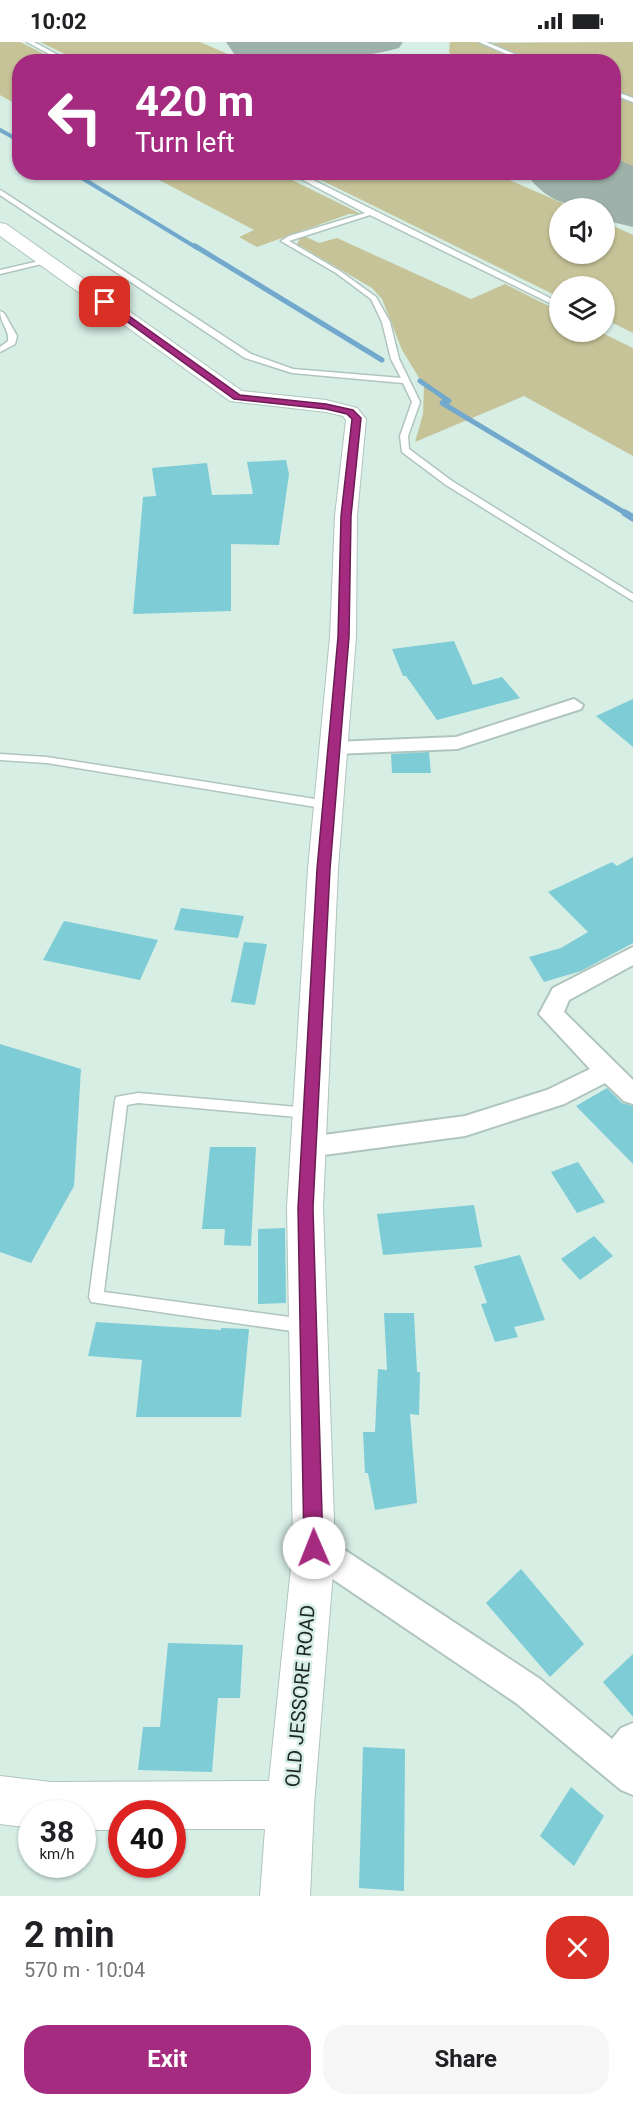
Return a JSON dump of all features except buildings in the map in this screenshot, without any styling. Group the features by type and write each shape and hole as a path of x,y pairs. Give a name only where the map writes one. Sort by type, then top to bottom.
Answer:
{"street":[{"path":"0,228 48,261"},
{"name":"OLD JESSORE ROAD","path":"48,261 237,398 326,406 350,412 356,418 346,516 343,637 329,805 305,1208 314,1548 290,1805 285,1896"},
{"path":"334,748 457,743 574,705"},
{"path":"633,956 561,994 551,1014 633,1094"},
{"path":"309,1148 465,1126 555,1097 607,1071"},
{"path":"314,1548 627,1759"},
{"path":"0,1800 51,1806 290,1805"}],"lane":[{"path":"30,42 53,54"},
{"path":"482,42 511,54"},
{"path":"307,180 549,301"},
{"path":"0,192 248,356 292,370 406,381"},
{"path":"371,213 291,237 284,242 338,272 374,298 416,402 404,436 405,450 449,483 633,598"},
{"path":"0,272 48,261"},
{"path":"0,313 13,336 12,342 0,350"},
{"path":"0,757 47,760 329,805"},
{"path":"308,1326 96,1297 121,1101 138,1098 311,1113"}],"shaded area":[{"path":"0,42 20,42 44,54 12,54 12,102 0,95"},
{"path":"40,42 200,42 228,54 65,54"},
{"path":"450,42 476,42 506,54 450,54"},
{"path":"633,42 633,98 621,94 621,54 517,54 487,43"},
{"path":"621,98 633,103 633,167 621,162"},
{"path":"159,180 292,180 361,214 349,214 257,247 239,237 254,230"},
{"path":"321,180 509,180 551,198 549,198 549,264 615,264 615,227 633,235 633,333 615,324 615,276 549,276 549,292"},
{"path":"302,235 319,243 337,238 471,299 505,284 549,306 549,342 615,342 615,339 633,348 633,456 524,396 415,442 423,414 424,386 402,350 382,299 372,288 297,244"}],"waterway":[{"path":"0,130 12,137"},
{"path":"85,180 197,248"},
{"path":"195,246 382,360"},
{"path":"420,381 449,401 442,403 627,514"},
{"path":"625,513 633,518"}],"taxiway":[{"path":"266,43 297,48 342,50 388,42"}],"runway":[{"path":"264,42 292,54"},
{"path":"589,180 633,199"}],"route":[{"path":"105,302 237,398 326,406 350,412 356,418 346,516 343,637 323,869 305,1208 314,1548"}]}
